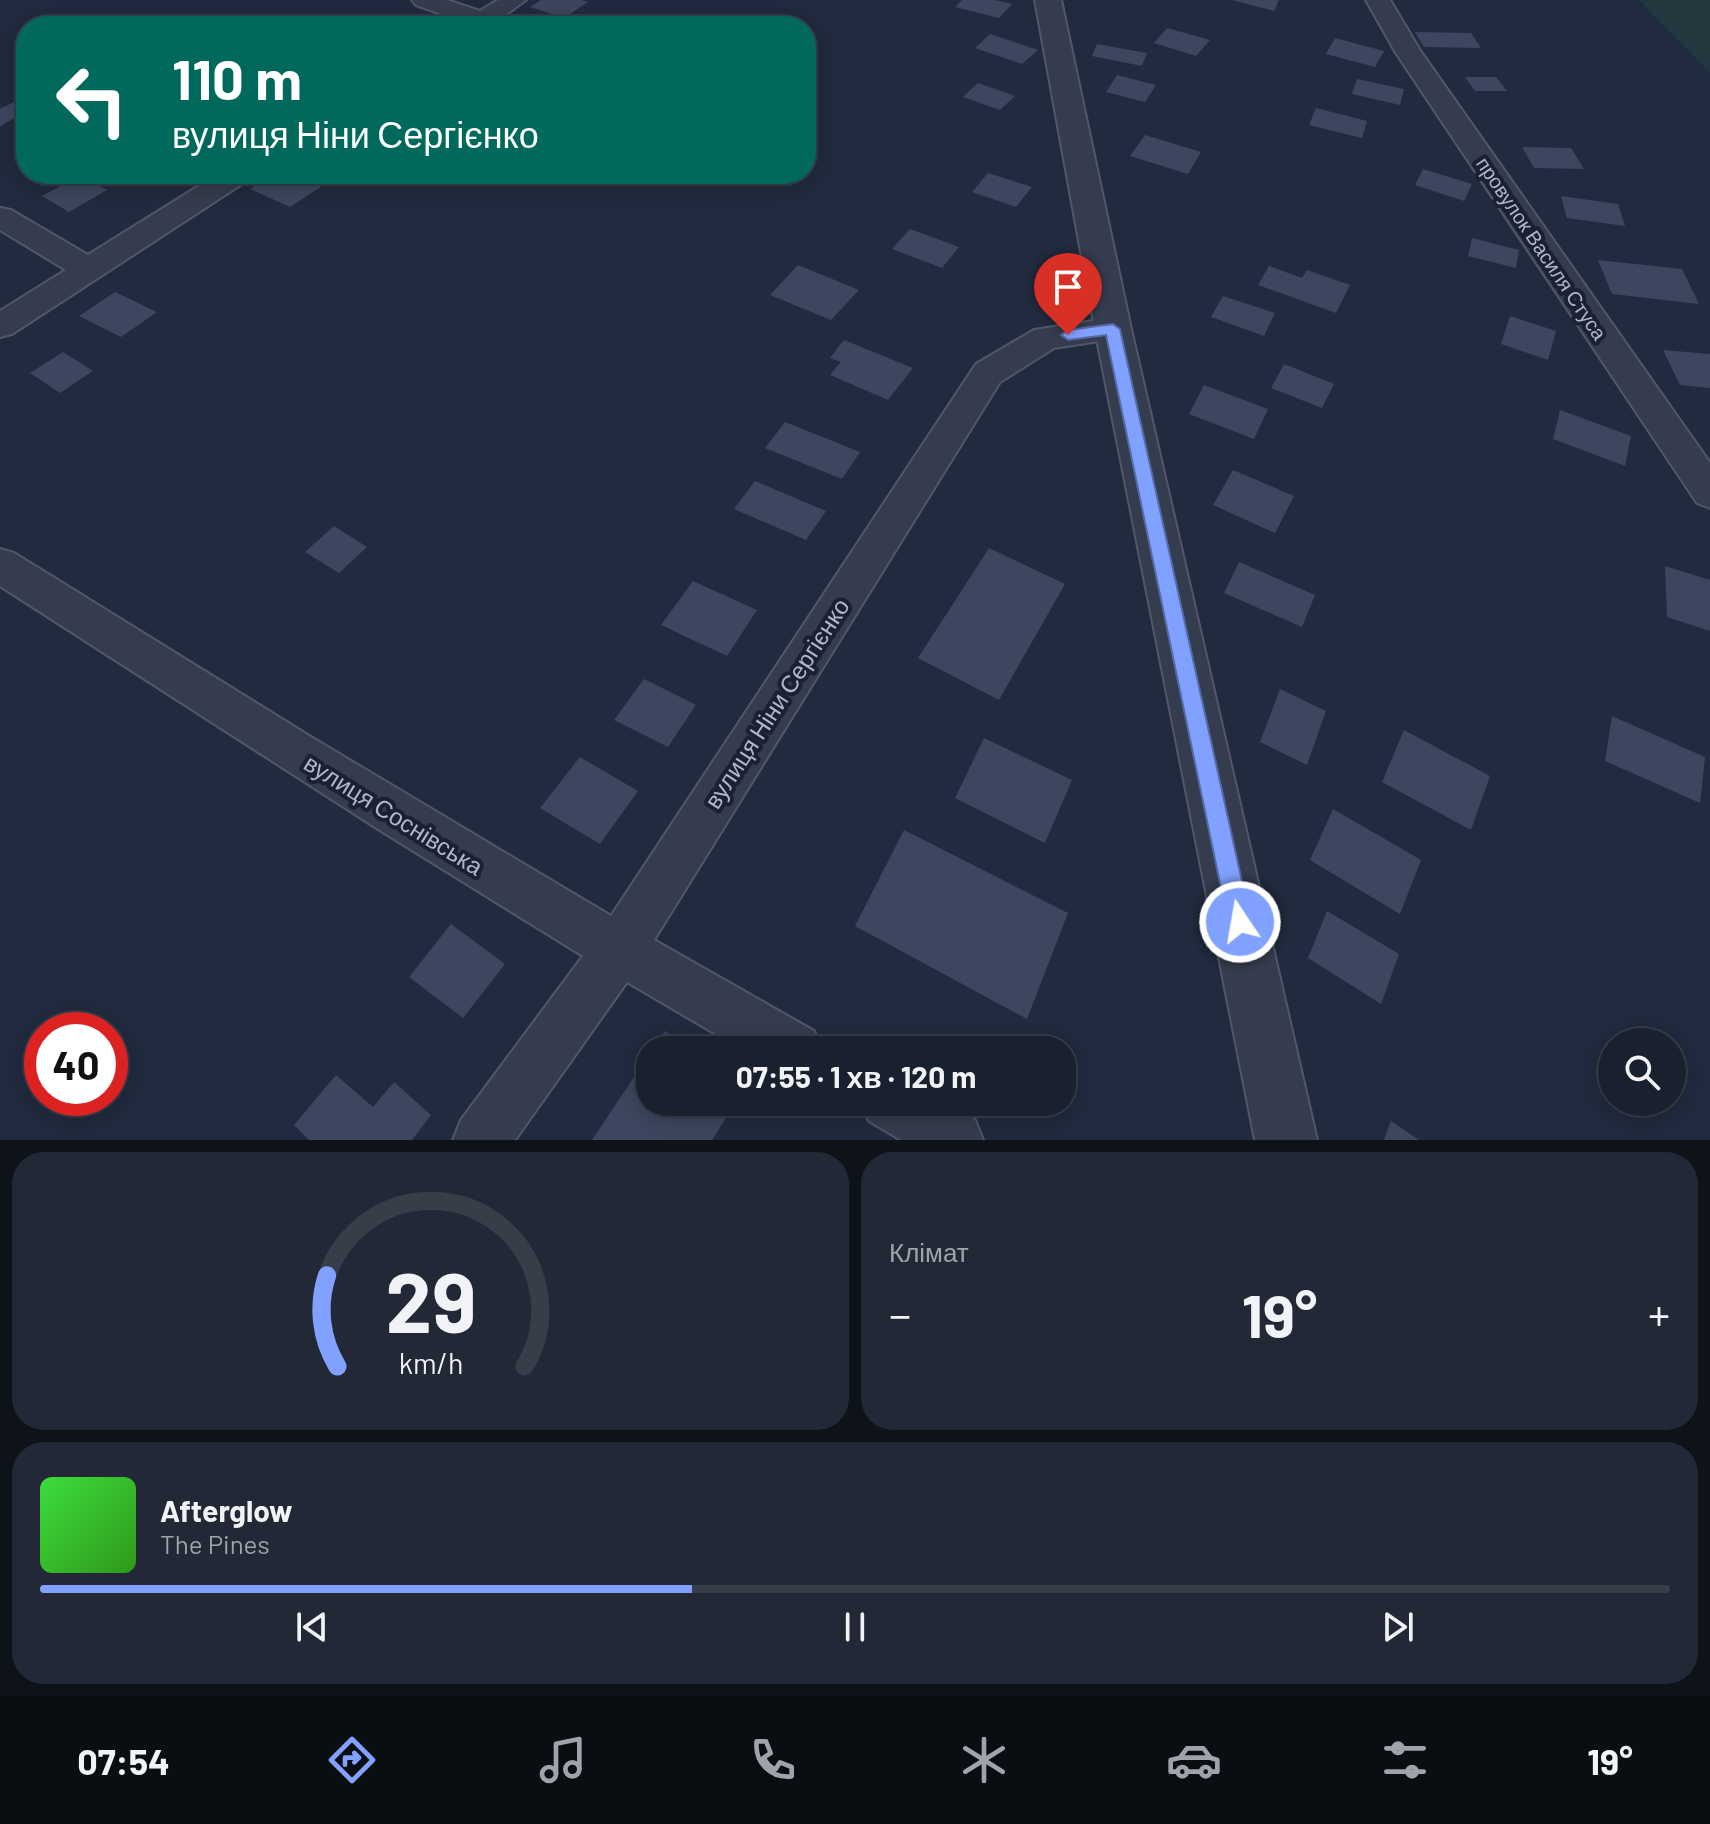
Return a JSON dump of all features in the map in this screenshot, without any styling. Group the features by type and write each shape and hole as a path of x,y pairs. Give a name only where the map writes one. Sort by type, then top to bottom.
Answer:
{"street":[{"path":"424,0 462,16"},
{"path":"489,16 514,0"},
{"path":"1048,0 1113,329 1286,1140"},
{"name":"провулок Василя Стуса","path":"1378,0 1409,53 1710,493"},
{"path":"0,326 222,184"},
{"path":"0,217 88,269"},
{"name":"вулиця Ніни Сергієнко","path":"481,1140 618,951 988,373 1046,338 1113,329"},
{"name":"вулиця Соснівська","path":"0,565 341,783 618,951 770,1036"},
{"path":"913,1116 955,1140"}],"green space":[{"path":"1639,0 1710,0 1710,72"}],"building":[{"path":"541,0 588,2 567,16 530,7"},
{"path":"962,0 995,0 1012,4 999,18 955,7"},
{"path":"1232,0 1279,0 1274,11"},
{"path":"1167,28 1210,40 1196,56 1154,43"},
{"path":"1415,32 1471,33 1481,48 1424,47"},
{"path":"990,34 1038,50 1022,64 975,48"},
{"path":"1335,38 1384,51 1375,67 1326,54"},
{"path":"1097,44 1147,53 1142,66 1092,56"},
{"path":"1117,75 1156,85 1145,102 1106,92"},
{"path":"1465,77 1496,77 1507,91 1475,91"},
{"path":"1357,79 1404,89 1400,105 1352,94"},
{"path":"978,83 1015,96 1000,110 963,97"},
{"path":"16,101 16,117 0,126 0,109"},
{"path":"1316,108 1367,121 1362,138 1309,125"},
{"path":"1145,135 1201,152 1188,174 1130,156"},
{"path":"1522,147 1571,148 1584,169 1534,168"},
{"path":"1423,169 1472,184 1464,201 1415,185"},
{"path":"988,173 1032,187 1016,207 972,192"},
{"path":"64,184 96,184 107,190 69,212 42,196"},
{"path":"258,184 315,184 321,187 290,207 250,189"},
{"path":"1561,196 1618,204 1625,226 1567,218"},
{"path":"910,229 959,247 942,268 892,249"},
{"path":"1472,238 1519,250 1516,268 1468,256"},
{"path":"1598,260 1682,269 1699,304 1612,294"},
{"path":"798,265 859,290 831,320 770,295"},
{"path":"1269,266 1302,278 1307,270 1350,285 1336,313 1258,285"},
{"path":"115,292 157,312 121,337 79,316"},
{"path":"1223,296 1275,313 1264,336 1211,317"},
{"path":"1510,316 1556,331 1548,360 1501,344"},
{"path":"844,340 913,368 888,400 830,375 841,362 830,358"},
{"path":"1663,350 1710,354 1710,388 1680,385"},
{"path":"63,352 93,371 60,393 30,373"},
{"path":"1284,364 1334,384 1322,408 1271,388"},
{"path":"1204,385 1268,409 1254,439 1189,414"},
{"path":"1560,410 1631,436 1625,466 1553,439"},
{"path":"785,422 860,452 842,479 765,448"},
{"path":"1233,470 1294,496 1275,533 1213,505"},
{"path":"755,481 826,511 806,540 734,509"},
{"path":"334,526 367,547 339,573 305,552"},
{"path":"989,548 1065,584 999,700 918,658"},
{"path":"1239,562 1315,595 1302,627 1224,593"},
{"path":"1665,566 1710,580 1710,631 1667,617"},
{"path":"693,581 757,610 727,656 661,625"},
{"path":"644,679 696,705 668,747 614,720"},
{"path":"1280,689 1326,711 1307,765 1260,742"},
{"path":"1612,716 1705,757 1700,803 1605,761"},
{"path":"1404,730 1490,776 1471,830 1382,782"},
{"path":"984,738 1072,780 1045,843 955,798"},
{"path":"580,757 638,791 600,844 540,808"},
{"path":"1333,809 1421,860 1400,914 1310,860"},
{"path":"904,830 1068,913 1027,1019 855,926"},
{"path":"1327,911 1399,954 1381,1004 1308,958"},
{"path":"451,924 505,964 463,1018 409,977"},
{"path":"636,1074 636,1116 727,1116 712,1140 592,1140"},
{"path":"336,1075 373,1107 394,1082 431,1115 412,1140 309,1140 294,1125"},
{"path":"1391,1121 1419,1140 1384,1140"}],"route":[{"path":"1068,335 1113,329 1240,922"}]}
